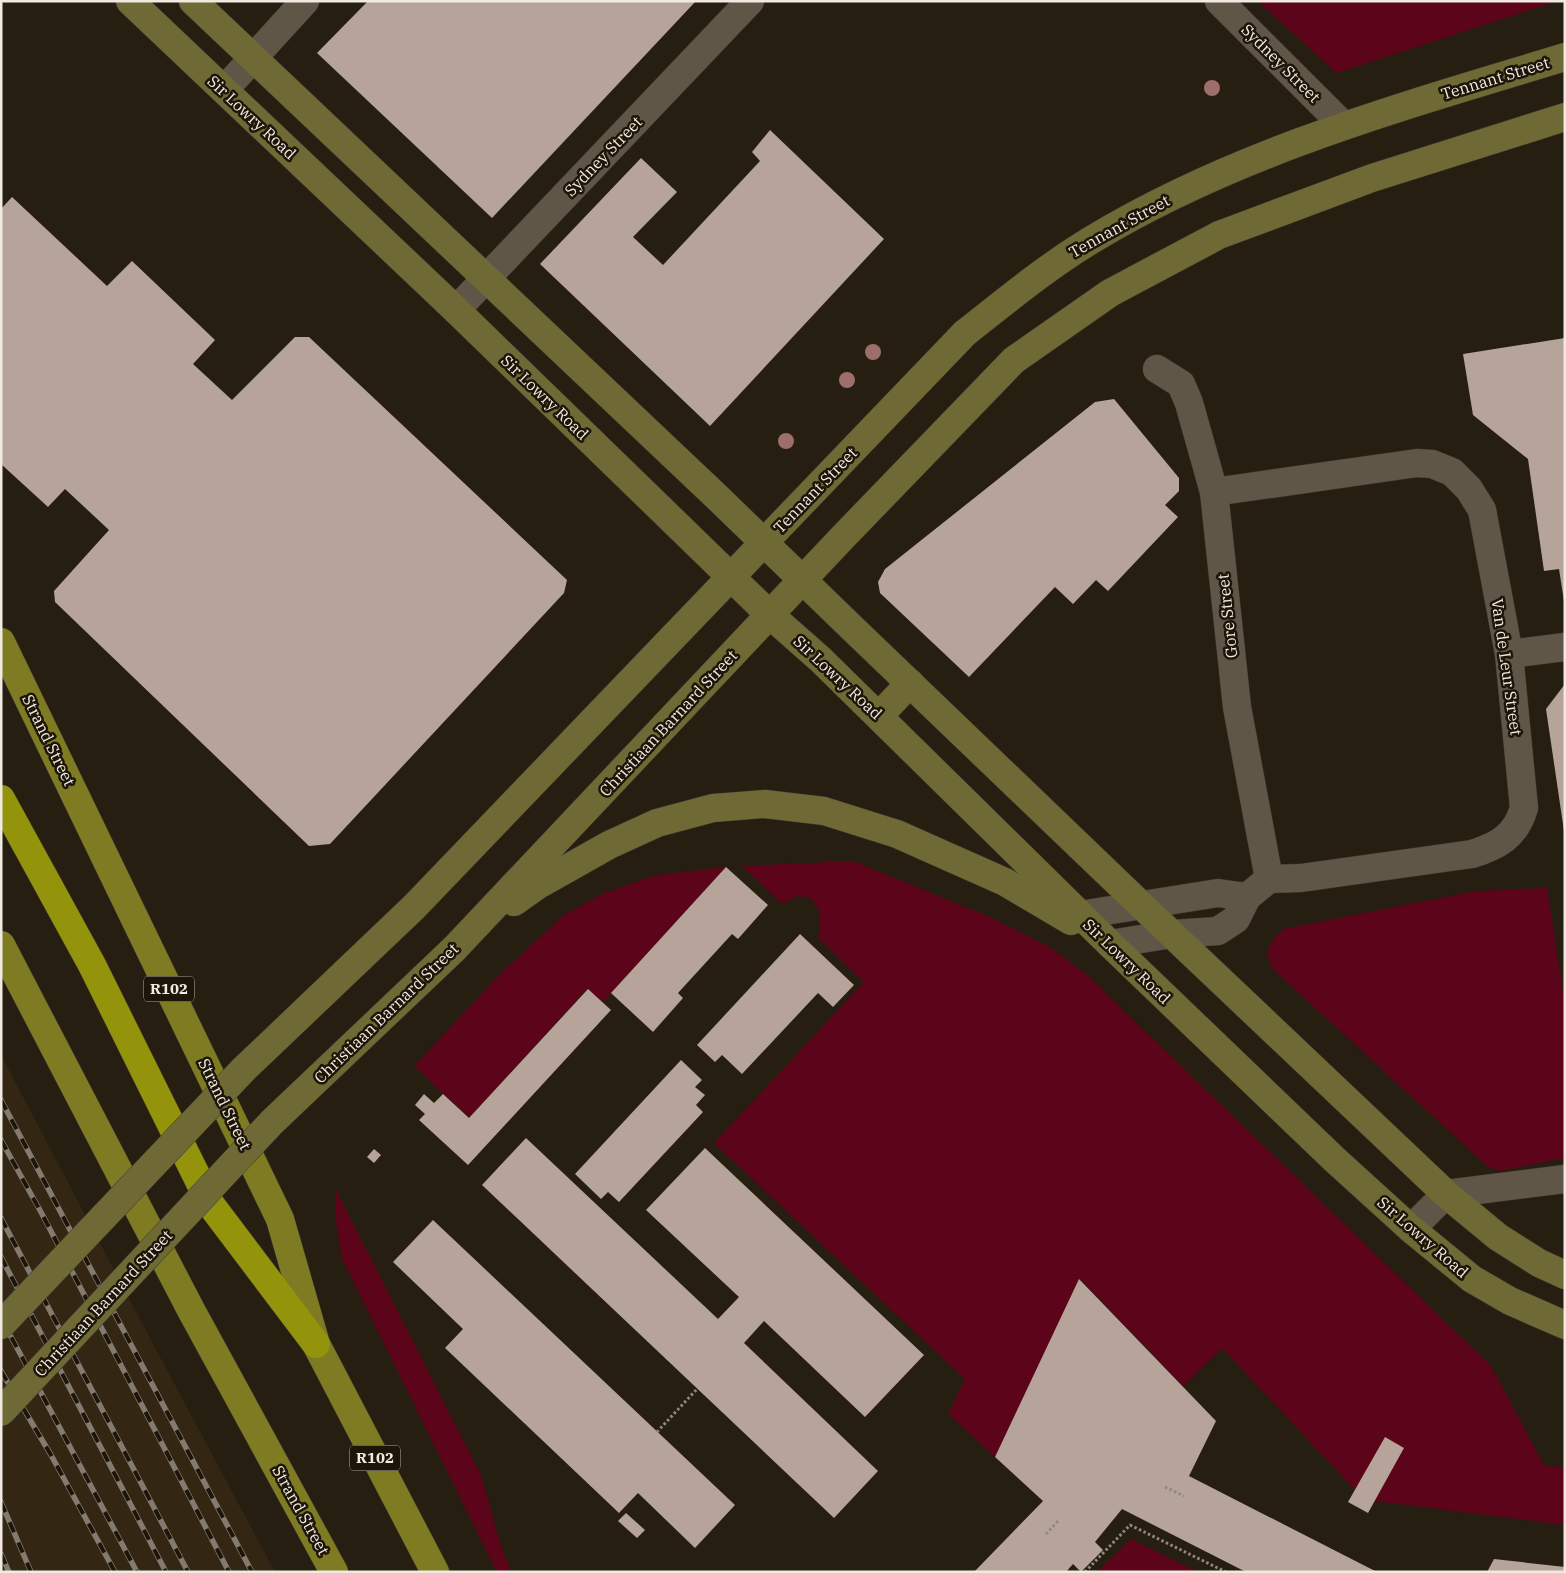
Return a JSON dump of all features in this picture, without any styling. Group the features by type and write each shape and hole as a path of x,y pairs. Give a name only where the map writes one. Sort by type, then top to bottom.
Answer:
{"highway":[{"path":"1,798 92,965 211,1205 316,1344"}],"main road":[{"name":"Sir Lowry Road","path":"130,1 456,310 770,615 820,659 1080,916 1334,1159 1411,1229 1472,1279 1510,1301 1565,1325"},
{"path":"193,1 1446,1194 1498,1237 1565,1276"},
{"name":"Tennant Street","path":"731,577 966,333 1044,270 1094,238 1159,202 1231,168 1343,125 1565,56"},
{"path":"803,580 1014,360 1110,293 1170,260 1228,232 1363,181 1565,117"},
{"path":"1,1325 243,1070 414,907 731,577"},
{"name":"Christiaan Barnard Street","path":"1,1412 272,1122 463,940 803,580"},
{"name":"Strand Street","path":"1,642 280,1219 316,1344 435,1572"},
{"path":"879,716 910,683"},
{"path":"463,940 538,886 570,866 609,845 657,823 713,808 766,804 824,811 897,834 1005,882 1110,944"},
{"name":"Strand Street","path":"1,945 191,1310 334,1572"}],"street":[{"path":"224,90 304,1"},
{"name":"Sydney Street","path":"456,310 750,1"},
{"name":"Sydney Street","path":"1219,1 1343,125"},
{"name":"Gore Street","path":"1157,369 1181,384 1189,402 1214,492 1237,707 1268,879"},
{"name":"Van de Leur Street","path":"1214,492 1417,463 1432,464 1452,472 1469,489 1482,510 1509,654 1524,808 1515,828 1503,840 1490,848 1472,854 1301,878 1268,879"},
{"path":"1509,654 1565,647"},
{"path":"1110,944 1172,934 1218,931 1236,919 1247,897 1268,879"},
{"path":"1080,916 1218,893 1247,897"},
{"path":"1411,1229 1446,1194 1565,1179"}],"path":[{"path":"657,1432 697,1389"},
{"path":"1165,1487 1184,1496"},
{"path":"1046,1534 1058,1521"},
{"path":"1086,1572 1130,1525 1226,1572"}],"shaded area":[{"path":"1258,1 1558,1 1336,73"},
{"path":"853,861 990,917 1048,946 1085,973 1491,1366 1544,1465 1565,1468 1565,1525 1375,1501 1355,1490 1222,1348 1183,1386 1080,1279 995,1457 948,1414 965,1379 714,1143 864,982 818,938 820,928 819,912 809,898 798,896 782,904 742,866"},
{"path":"726,867 603,1002 587,989 469,1118 414,1066 502,972 564,915 604,893 657,875"},
{"path":"1547,888 1565,1005 1565,1158 1500,1171 1488,1167 1274,970 1268,958 1271,943 1283,929 1476,891"},
{"path":"1,1055 143,1325 275,1572 1,1572"},
{"path":"336,1190 481,1475 500,1543 511,1572 497,1572 342,1259 336,1222"},
{"path":"1131,1539 1198,1572 1097,1572"}],"building":[{"path":"368,1 696,1 492,218 317,53"},
{"path":"770,130 884,239 710,426 540,264 641,158 677,192 633,237 663,265 760,161 752,152"},
{"path":"12,197 107,286 132,261 215,340 193,364 232,400 295,337 309,337 567,580 564,593 330,844 309,846 55,602 54,591 109,530 65,489 48,507 1,464 1,209"},
{"path":"1565,338 1564,601 1559,569 1544,571 1528,459 1473,415 1463,354"},
{"path":"1114,399 1179,478 1179,491 1165,505 1178,517 1108,591 1096,580 1073,604 1055,587 969,677 880,593 878,582 885,569 1095,402"},
{"path":"1565,684 1565,831 1564,831 1546,709"},
{"path":"726,867 768,905 738,939 732,934 678,993 683,998 653,1032 611,993"},
{"path":"800,934 854,985 833,1007 818,993 742,1074 722,1055 715,1062 697,1045"},
{"path":"588,989 611,1010 468,1165 419,1120 425,1114 415,1105 424,1094 434,1103 443,1094 469,1118"},
{"path":"681,1060 702,1080 695,1087 705,1095 696,1105 703,1112 619,1202 608,1192 601,1199 575,1174"},
{"path":"526,1138 718,1319 739,1297 646,1210 705,1148 924,1355 865,1417 764,1321 744,1343 878,1471 834,1518 482,1185"},
{"path":"374,1149 381,1155 374,1163 367,1157"},
{"path":"433,1220 735,1505 695,1548 638,1493 619,1513 445,1348 463,1329 393,1262"},
{"path":"1079,1279 1216,1421 1189,1476 1377,1572 1246,1572 1122,1509 1095,1542 1103,1550 1081,1572 1073,1564 1066,1572 974,1572 1043,1501 995,1457"},
{"path":"1385,1437 1404,1448 1368,1513 1348,1502"},
{"path":"626,1513 645,1530 637,1538 618,1521"},
{"path":"1494,1559 1565,1567 1565,1572 1487,1572"}],"railway":[{"path":"1,1100 252,1572"},
{"path":"1,1140 42,1214 229,1572"},
{"path":"1,1218 188,1572"},
{"path":"1,1257 166,1572"},
{"path":"1,1318 137,1572"},
{"path":"1,1371 51,1455 115,1572"},
{"path":"1,1502 31,1572"},
{"path":"1,1554 9,1572"}]}
